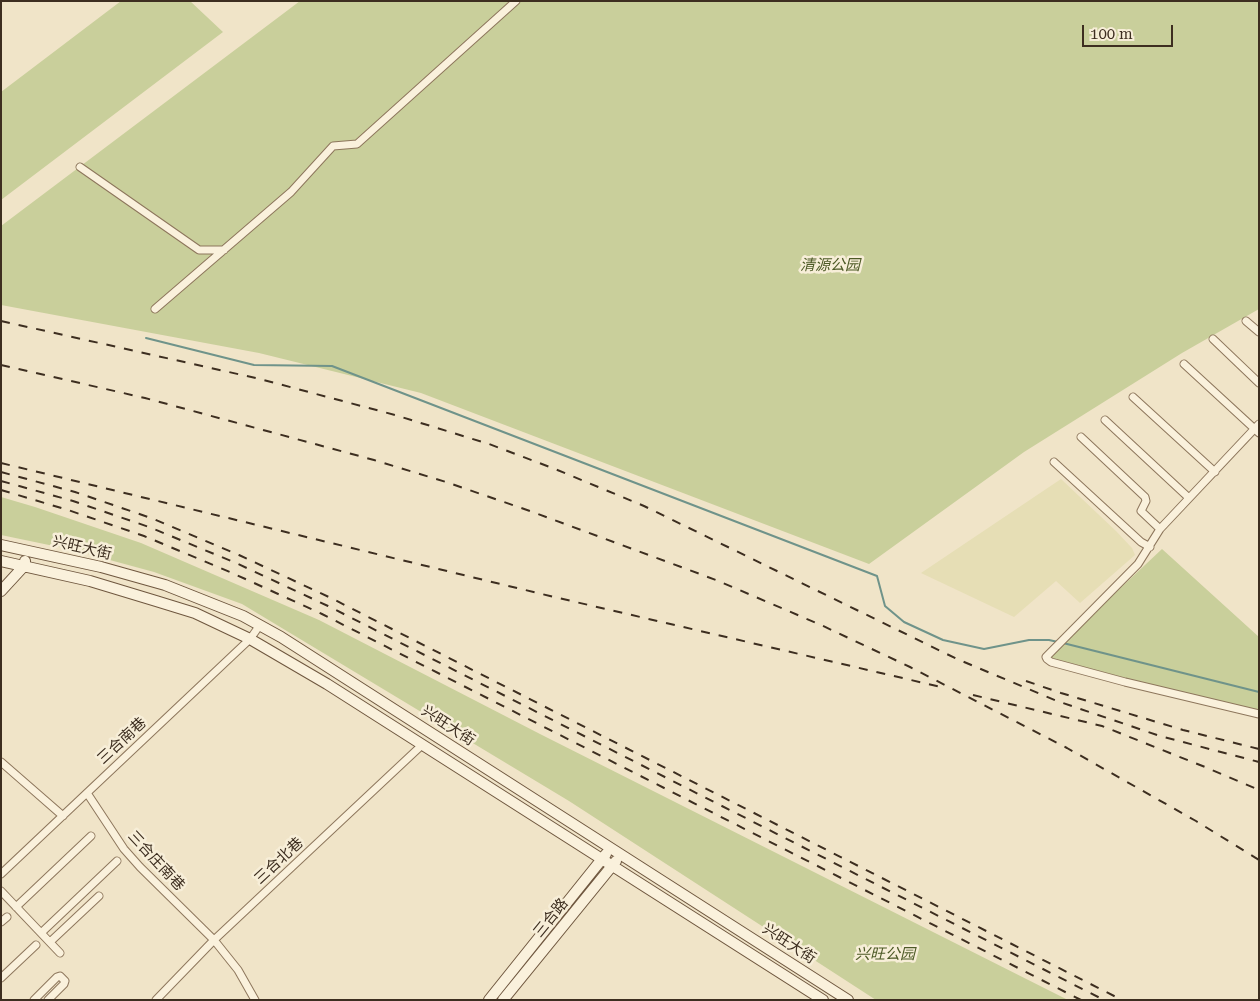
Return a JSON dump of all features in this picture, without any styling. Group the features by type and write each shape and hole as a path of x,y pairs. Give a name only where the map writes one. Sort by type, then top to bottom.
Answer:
{"main road":[{"name":"兴旺大街","path":"1,545 101,567 165,585 243,616 260,625 848,1000"},
{"path":"1,591 24,566 28,551"},
{"name":"兴旺大街","path":"1,561 90,581 195,613 250,639 327,684 824,1000"},
{"name":"三合路","path":"489,1000 610,848"},
{"name":"三合路","path":"503,1000 621,855"}],"street":[{"path":"155,309 291,192 333,146 357,144 511,3"},
{"path":"80,167 199,250 224,250"},
{"path":"1246,321 1259,332"},
{"path":"1212,339 1259,383"},
{"path":"1184,364 1257,428 1160,529 1138,564 1048,655 1047,659 1051,662 1125,682 1259,714"},
{"path":"1133,397 1215,472"},
{"path":"1105,420 1190,498"},
{"path":"1080,437 1145,497 1146,500 1142,511 1160,529"},
{"path":"1054,462 1141,542 1150,547"},
{"name":"三合南巷","path":"1,874 250,639 260,625"},
{"name":"三合北巷","path":"156,1000 214,940 422,745"},
{"path":"1,762 63,816"},
{"name":"三合庄南巷","path":"87,794 124,849 214,940 238,970 255,1000"},
{"path":"16,907 91,836"},
{"path":"42,933 117,861"},
{"path":"1,891 60,953"},
{"path":"50,942 99,896"},
{"path":"1,978 36,945"},
{"path":"34,1000 60,976 66,981 48,1000"}],"shaded area":[{"path":"1061,479 1116,531 1132,548 1135,555 1080,603 1056,581 1014,617 921,573"}],"green space":[{"path":"121,1 190,1 223,32 1,200 1,92"},
{"name":"清源公园","path":"300,1 1259,1 1259,309 1182,353 1024,452 869,564 421,393 259,353 1,305 1,226"},
{"name":"兴旺公园","path":"1,497 141,543 319,620 540,734 1068,1000 876,1000 569,801 242,604 154,572 73,550 1,535"},
{"path":"1162,549 1259,637 1259,714 1047,657"}],"waterway":[{"path":"146,338 254,365 332,366 877,576 885,606 904,622 943,640 984,649 1029,640 1058,642"},
{"path":"1063,643 1259,692"}],"railway":[{"path":"1,321 260,379 395,415 489,444 644,506 957,659 1057,701 1160,736 1259,762"},
{"path":"1,365 145,398 374,460 530,511 716,580 821,625 910,667 1067,748 1196,821 1259,860"},
{"path":"1,463 550,596 941,687"},
{"path":"1,472 75,492 151,518 239,555 331,598 1122,1000"},
{"path":"1,481 73,501 149,527 236,563 328,606 1104,1000"},
{"path":"1,490 144,536 230,572 322,614 1081,1000"},
{"path":"1026,681 1183,730 1259,749"},
{"path":"973,695 1102,726 1259,790"}]}
